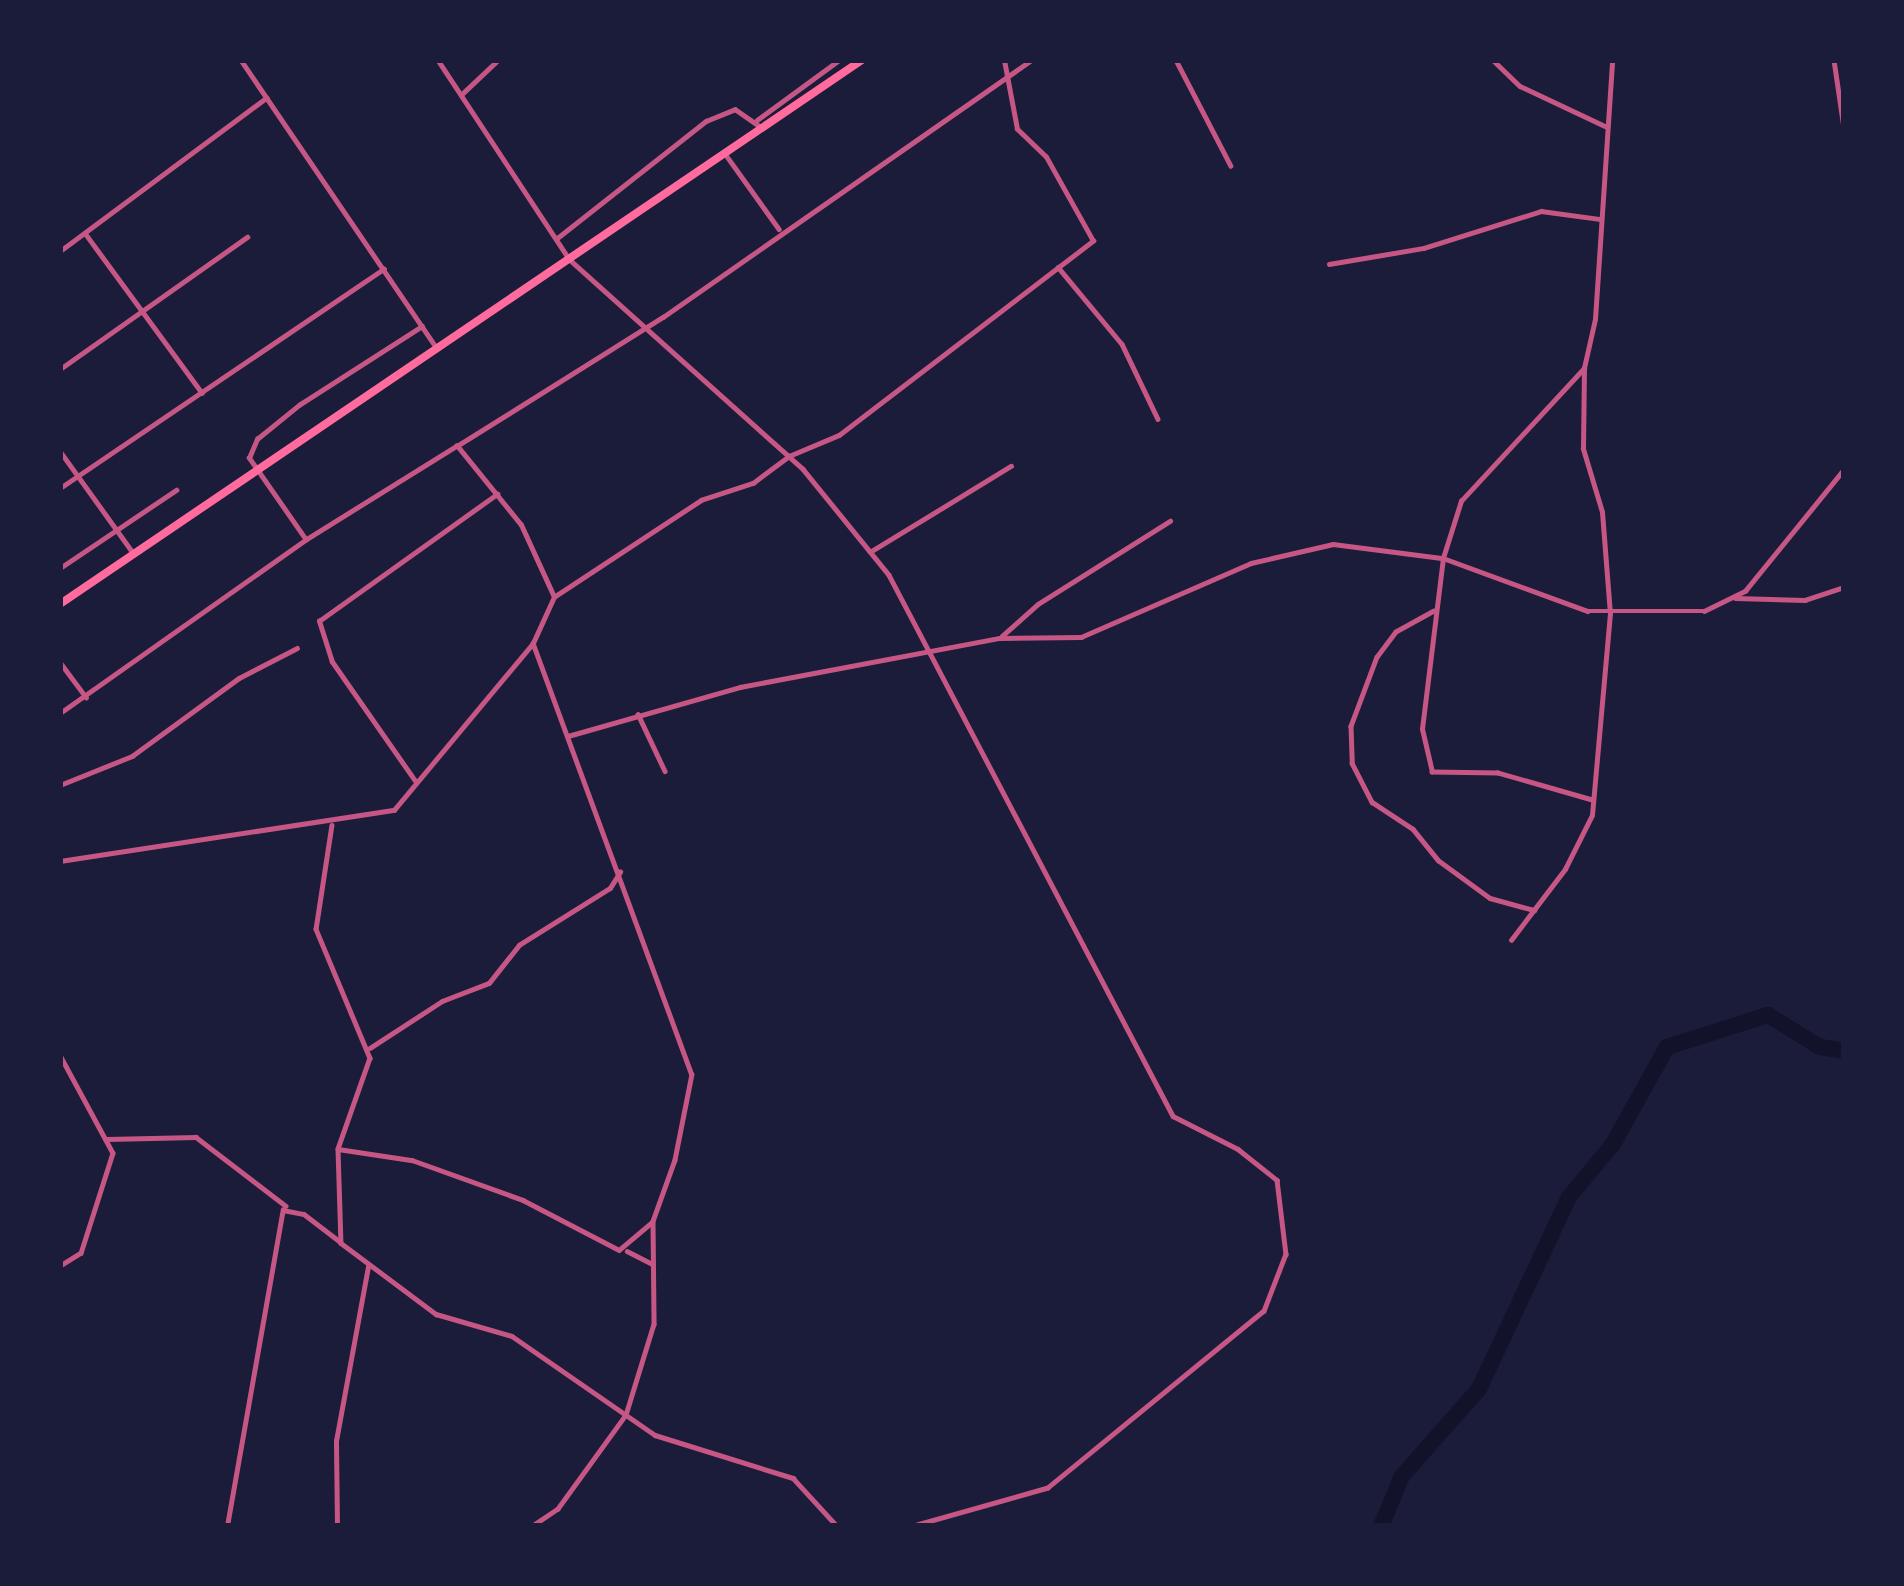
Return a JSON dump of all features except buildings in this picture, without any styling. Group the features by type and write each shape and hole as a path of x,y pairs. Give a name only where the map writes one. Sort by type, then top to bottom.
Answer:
{"highway":[{"path":"60,604 725,153 759,124 862,60"}],"street":[{"path":"241,60 437,348"},
{"path":"439,60 568,259 789,456 870,552 934,650 1173,1116 1238,1148 1277,1180 1286,1254 1264,1311 1048,1488 914,1526"},
{"path":"462,94 498,60"},
{"path":"556,239 706,122 735,109 759,124 839,60"},
{"path":"60,861 332,825 394,810 533,643 554,597 686,509 754,483 789,456 839,435 1093,241 1046,157 1016,129 1004,60"},
{"path":"60,713 306,540 646,324 1031,60"},
{"path":"1176,60 1231,166"},
{"path":"1493,60 1533,94 1604,126"},
{"path":"1511,940 1584,835 1592,800 1610,614 1602,512 1583,449 1584,368 1612,60"},
{"path":"1834,60 1844,128"},
{"path":"60,251 266,98"},
{"path":"725,153 779,229"},
{"path":"1329,264 1424,248 1541,211 1600,219"},
{"path":"85,233 202,394"},
{"path":"60,369 247,237"},
{"path":"1058,267 1122,344 1159,419"},
{"path":"60,488 383,269"},
{"path":"306,540 249,458 257,439 422,326"},
{"path":"1584,368 1461,501 1443,557 1422,729 1432,772 1498,773 1592,800"},
{"path":"457,446 497,494 554,597"},
{"path":"60,451 134,554"},
{"path":"870,552 1011,466"},
{"path":"1736,598 1844,469"},
{"path":"60,568 176,490"},
{"path":"416,783 332,662 320,621 497,494"},
{"path":"999,638 1038,604 1170,521"},
{"path":"568,736 638,714 934,650 999,638 1081,637 1294,550 1366,543 1443,557 1610,614 1704,611 1736,598 1804,600 1844,587"},
{"path":"1434,611 1396,632 1377,657 1351,726 1352,763 1372,802 1413,829 1438,860 1490,898 1534,910"},
{"path":"533,643 692,1074 653,1221 654,1324 626,1415 558,1509 533,1526"},
{"path":"60,785 132,756 239,678 297,648"},
{"path":"60,662 86,697"},
{"path":"638,714 665,772"},
{"path":"332,825 316,929 368,1049 338,1149 341,1243"},
{"path":"368,1049 442,1001 489,983 519,945 610,888 620,872"},
{"path":"60,1055 113,1153 81,1253 60,1266"},
{"path":"107,1139 196,1137 436,1314 512,1336 655,1435 793,1478 837,1526"},
{"path":"338,1149 412,1160 535,1205 651,1263"},
{"path":"227,1526 243,1400 286,1206"},
{"path":"627,1251 653,1221"},
{"path":"337,1526 336,1441 369,1263"}],"waterway":[{"path":"1381,1526 1402,1476 1479,1389 1569,1197 1613,1144 1667,1047 1768,1015 1820,1047 1844,1051"}]}
